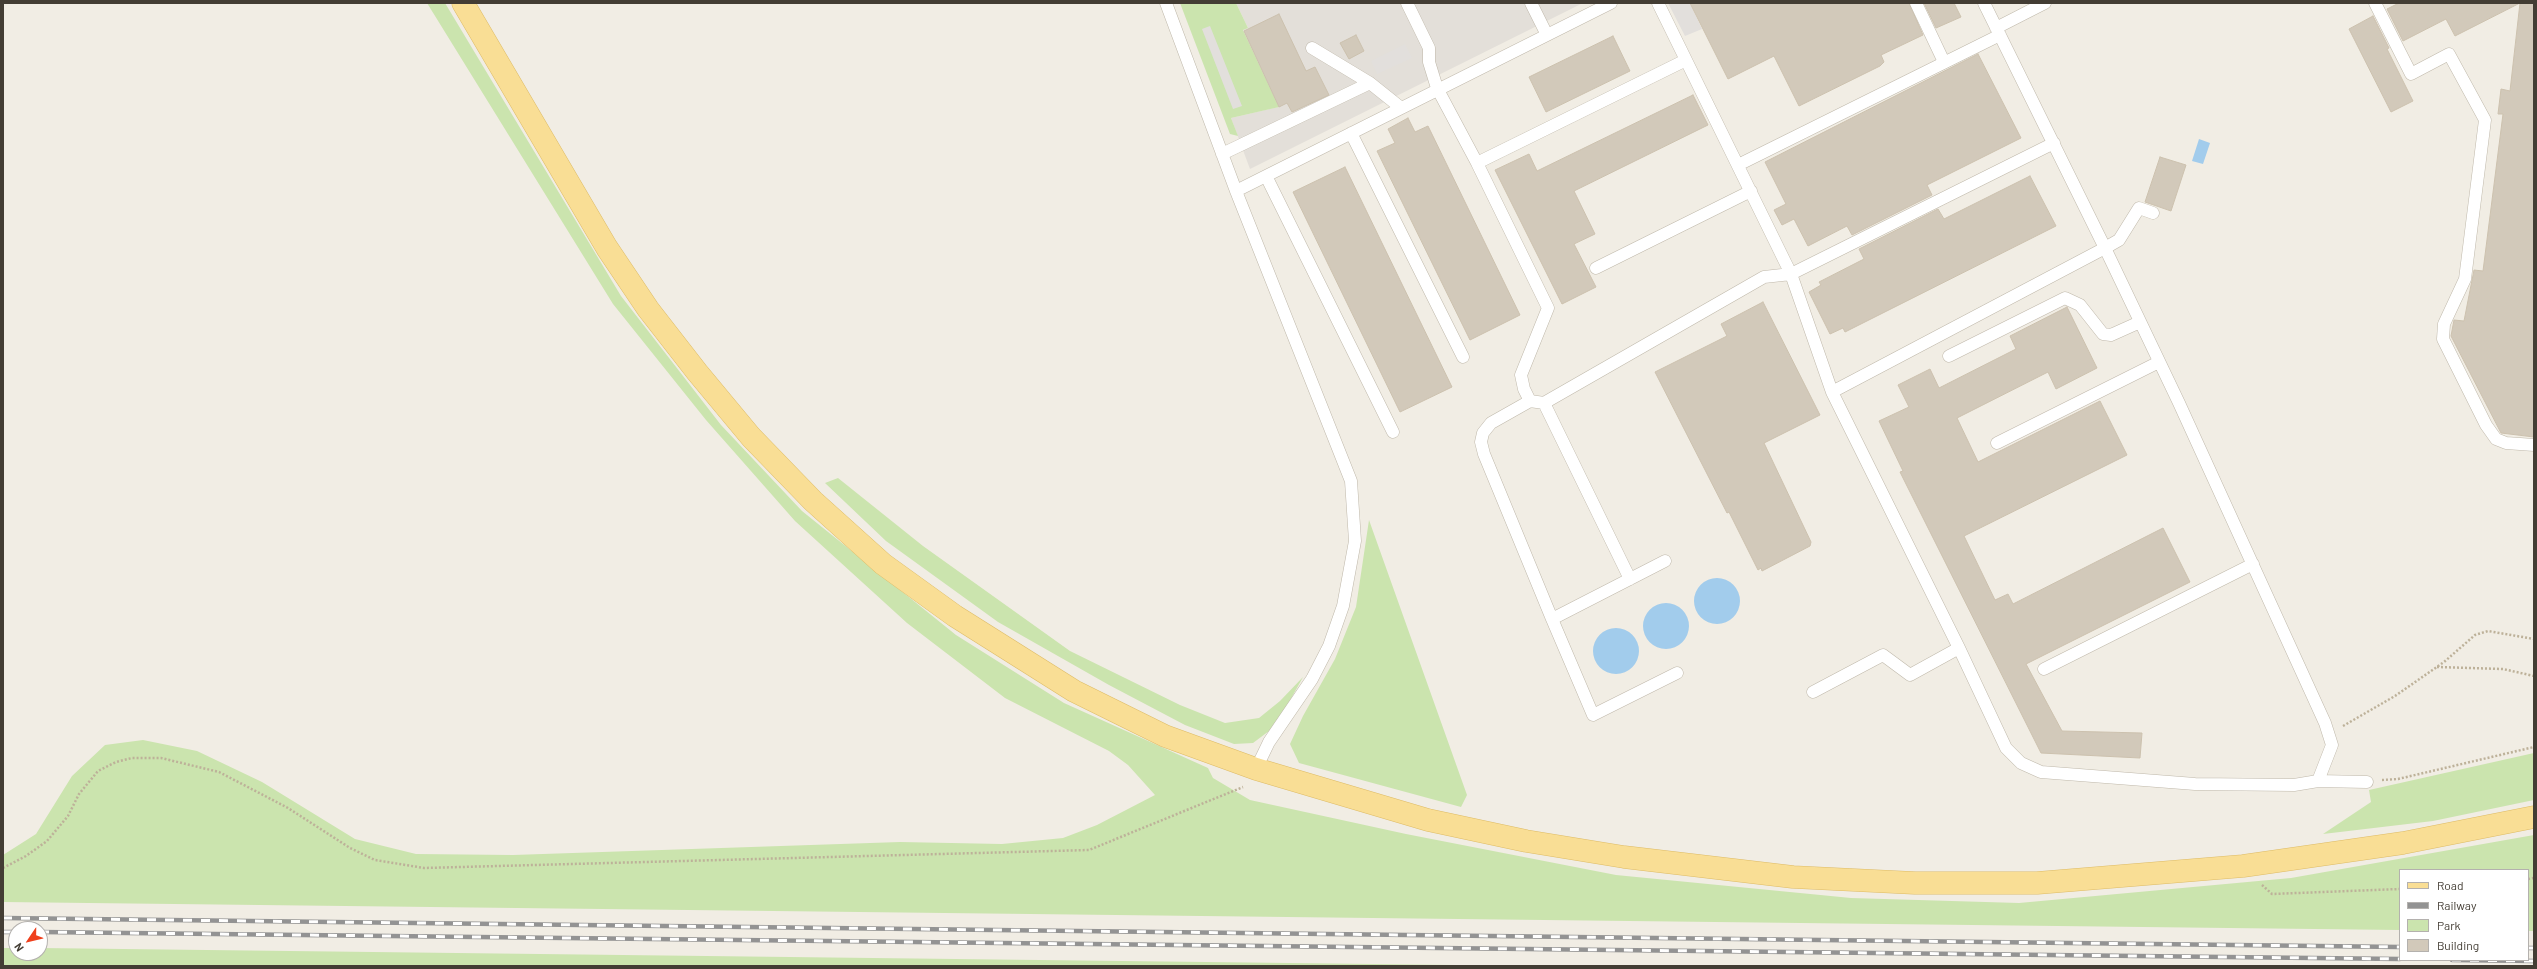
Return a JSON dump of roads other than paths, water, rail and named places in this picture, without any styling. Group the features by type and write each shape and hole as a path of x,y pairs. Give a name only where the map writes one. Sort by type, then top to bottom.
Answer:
{"main road":[{"path":"463,3 607,248 648,309 697,372 751,437 813,501 883,564 955,616 1074,691 1165,736 1256,769 1428,820 1526,841 1624,857 1793,877 1915,883 2037,883 2243,866 2403,843 2534,817"}],"lane":[{"path":"1166,3 1236,191 1351,481 1355,542 1343,606 1329,646 1312,679 1269,742 1256,769"},
{"path":"1408,3 1429,48 1429,62 1437,88 1477,163 1548,308 1521,375 1524,389 1530,401"},
{"path":"1236,191 1437,88 1611,3"},
{"path":"1658,3 1791,274 1832,392 1959,648 2006,748 2021,763 2041,772 2195,784 2294,784 2318,781 2367,782"},
{"path":"1916,3 1944,62"},
{"path":"1984,3 2054,143 2159,362 2253,564 2330,736 2332,745 2318,781"},
{"path":"1738,165 1944,62 2045,3"},
{"path":"2375,3 2411,74 2449,54 2485,120 2465,279 2444,324 2443,339 2486,425 2496,439 2506,443 2534,445"},
{"path":"1536,5 1547,35"},
{"path":"1312,48 1370,84 1400,107"},
{"path":"1477,163 1686,60"},
{"path":"1222,154 1370,84"},
{"path":"1351,132 1463,357"},
{"path":"1677,673 1593,715 1484,454 1481,442 1484,433 1496,419 1530,401 1544,403 1764,277 1791,274 2054,143"},
{"path":"1266,176 1392,432"},
{"path":"1596,268 1751,191"},
{"path":"1832,392 2119,240 2139,208 2153,214"},
{"path":"1949,356 2065,298 2080,305 2103,334 2112,335 2140,322"},
{"path":"1997,443 2159,362"},
{"path":"1544,403 1630,579"},
{"path":"1552,619 1665,561"},
{"path":"2044,669 2253,564"},
{"path":"1813,692 1883,655 1910,674 1959,648"}],"water":[{"path":"2199,139 2210,143 2203,164 2192,161"},
{"path":"1722,578 1734,584 1739,592 1739,610 1734,618 1726,623 1712,624 1700,618 1695,610 1694,596 1700,584 1708,579"},
{"path":"1671,603 1683,609 1688,617 1688,635 1683,643 1675,648 1661,649 1649,643 1644,635 1643,621 1649,609 1657,604"},
{"path":"1621,628 1633,634 1638,642 1638,660 1633,668 1625,673 1611,674 1599,668 1594,660 1593,646 1599,634 1607,629"}],"railway":[{"path":"3,918 2399,947"},
{"path":"3,932 8,932"},
{"path":"48,932 2399,959"},
{"path":"2529,948 2534,948"},
{"path":"2529,961 2534,961"}]}
